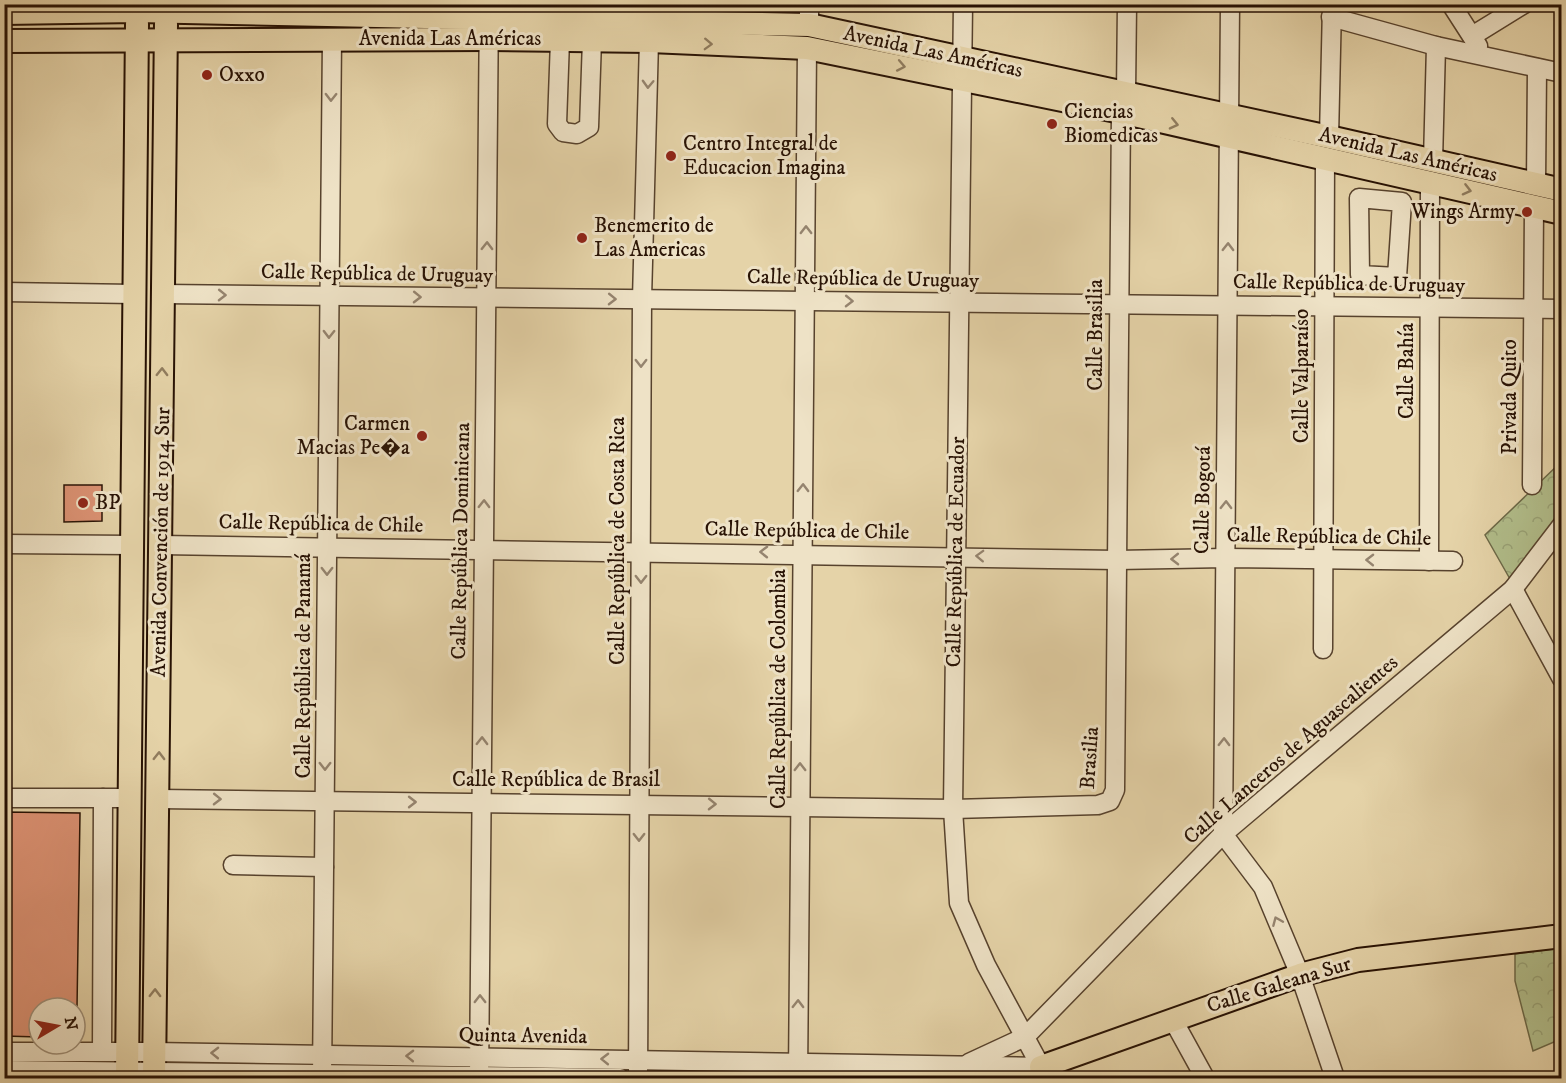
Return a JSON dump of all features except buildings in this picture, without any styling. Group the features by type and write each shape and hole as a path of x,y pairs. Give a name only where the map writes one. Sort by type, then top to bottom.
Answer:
{"main road":[{"name":"Avenida Las Américas","path":"4,13 137,8 386,10 489,21 650,22 809,15 962,68"},
{"name":"Avenida Convención de 1914 Sur","path":"127,1067 137,8"},
{"name":"Avenida Convención de 1914 Sur","path":"154,1067 159,799 166,8"},
{"name":"Avenida Las Américas","path":"4,41 332,38 489,21 560,40 592,40 650,22 807,48 962,68 1432,171 1536,184 1562,190"},
{"name":"Avenida Las Américas","path":"1327,147 1383,170 1432,171 1534,207 1562,213"},
{"name":"Calle Galeana Sur","path":"1045,1073 1173,1020 1300,975 1358,960 1562,936"}],"street":[{"name":"Calle República de Ecuador","path":"963,4 953,809 959,903 986,965 1045,1073"},
{"name":"Calle Brasilia","path":"1117,560 1119,304 1127,4"},
{"name":"Calle Bogotá","path":"1223,834 1230,4"},
{"path":"1451,4 1484,55"},
{"path":"1472,36 1524,4"},
{"path":"1331,11 1436,46 1562,73"},
{"name":"Calle Valparaíso","path":"1323,649 1324,306 1331,11"},
{"name":"Calle República Dominicana","path":"479,1077 489,21"},
{"name":"Calle República de Costa Rica","path":"638,1078 642,299 650,22"},
{"name":"Calle República de Panamá","path":"322,1076 332,38"},
{"path":"560,40 557,124 563,132 577,134 589,127 592,40"},
{"name":"Calle Bahía","path":"1429,561 1429,308 1436,46"},
{"name":"Calle República de Colombia","path":"798,1071 807,48"},
{"path":"1536,184 1537,68"},
{"path":"1380,200 1383,170"},
{"path":"1359,198 1380,200 1402,202 1397,277 1360,275 1359,198"},
{"name":"Privada Quito","path":"1532,485 1534,207"},
{"path":"4,292 134,294"},
{"name":"Calle República de Uruguay","path":"163,294 1562,309"},
{"name":"Calle Lanceros de Aguascalientes","path":"1025,1037 1223,834 1513,589 1562,525"},
{"path":"4,544 131,545"},
{"name":"Calle República de Chile","path":"161,545 641,550 1117,560 1225,558 1453,561"},
{"name":"Brasilia","path":"953,809 1098,805 1110,801 1115,790 1117,560"},
{"path":"1513,589 1562,679"},
{"path":"4,798 128,798"},
{"path":"102,1052 103,798"},
{"name":"Calle República de Brasil","path":"159,799 800,805 953,809"},
{"path":"1223,834 1263,887 1300,975 1335,1078"},
{"path":"233,865 324,867"},
{"path":"1173,1020 1205,1078"},
{"path":"963,1065 1025,1037"},
{"name":"Quinta Avenida","path":"4,1052 102,1052 127,1067"},
{"name":"Quinta Avenida","path":"154,1067 323,1055 639,1060 798,1071 963,1065 1045,1073"},
{"name":"Quinta Avenida","path":"4,1070 154,1067 322,1076 621,1078"}],"green space":[{"path":"1561,462 1561,512 1510,579 1485,535"},
{"path":"1561,948 1561,1039 1533,1051 1515,981 1515,954"}],"place":[{"name":"Oxxo","path":"207,75"},
{"name":"Ciencias Biomedicas","path":"1052,124"},
{"name":"Centro Integral de Educacion Imagina","path":"671,156"},
{"name":"Wings Army","path":"1527,212"},
{"name":"Benemerito de Las Americas","path":"582,238"},
{"name":"Carmen Macias Pe�a","path":"422,436"},
{"name":"BP","path":"83,503"}]}
